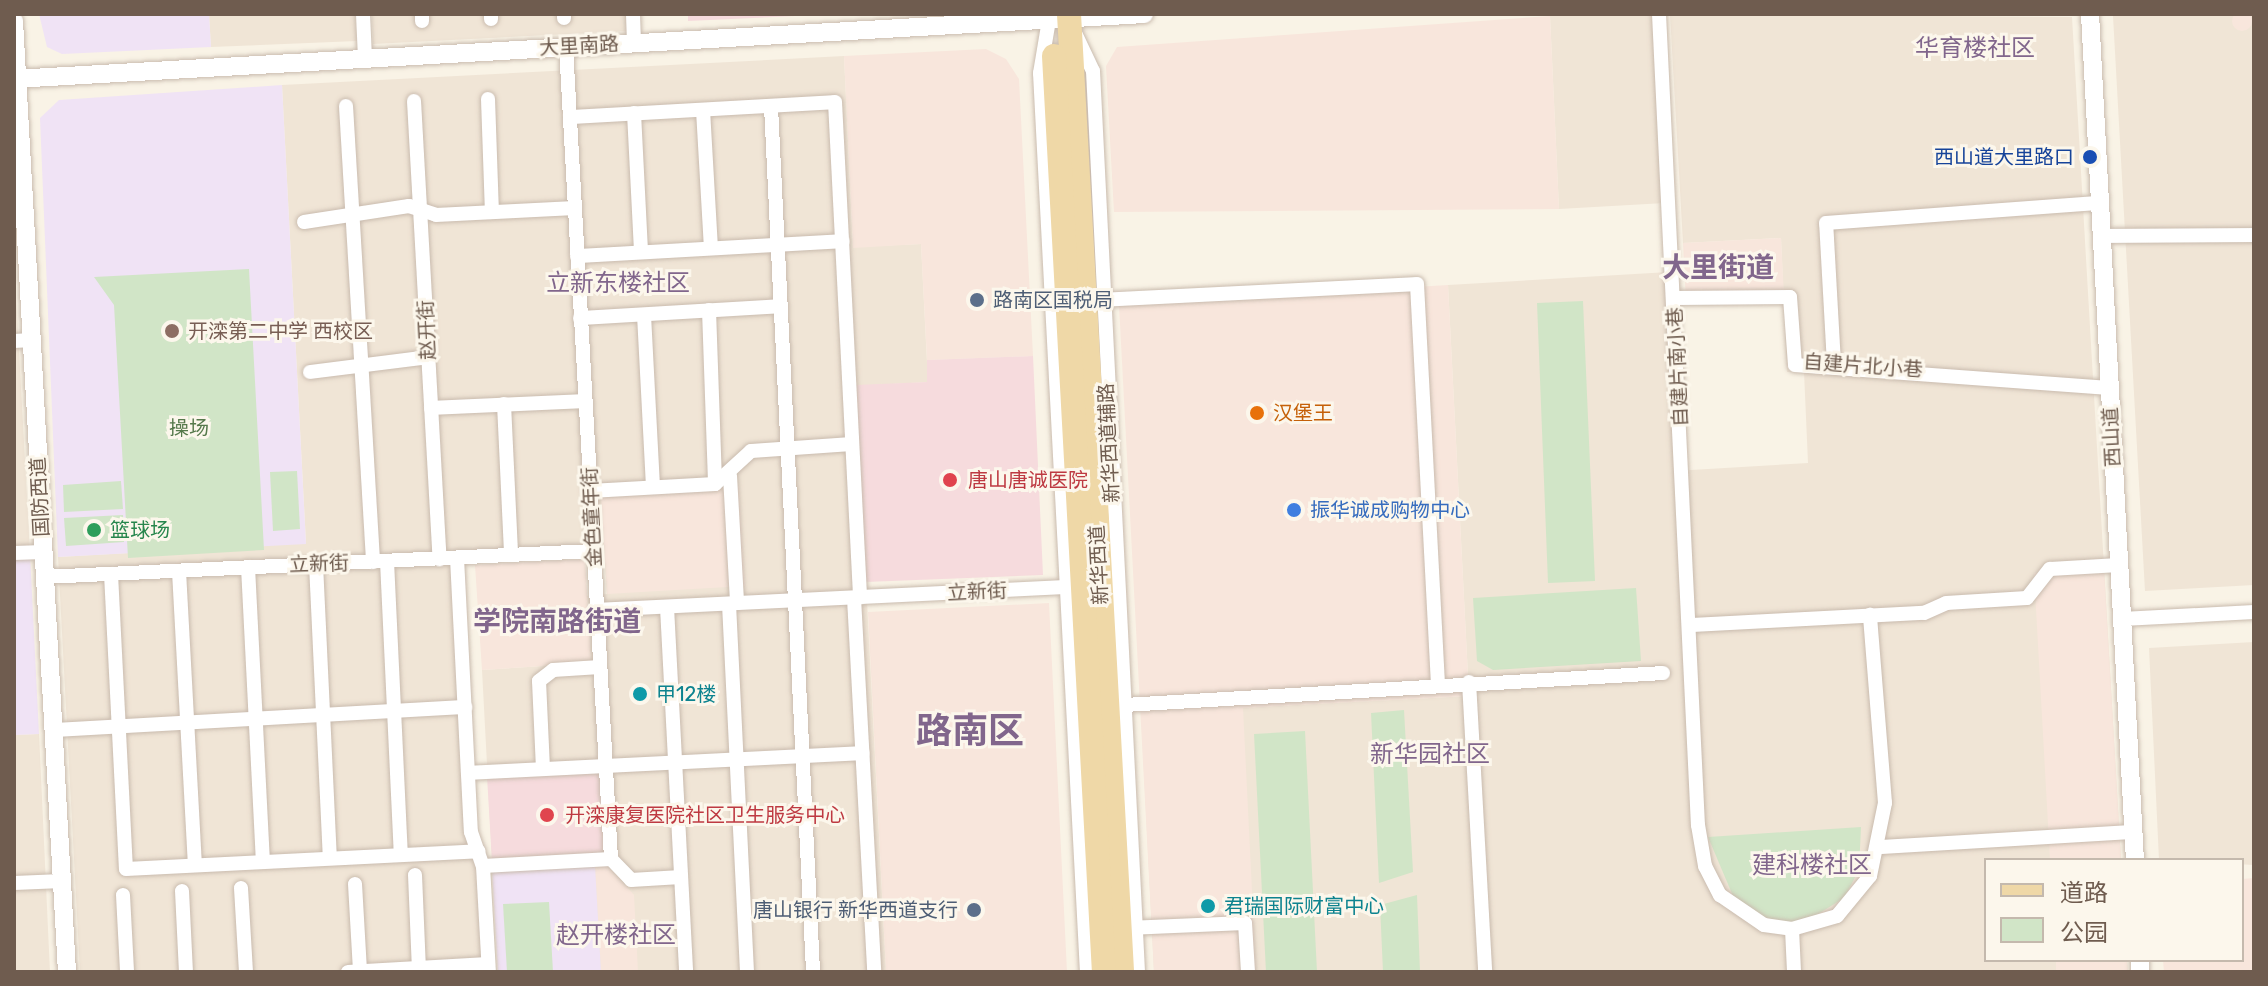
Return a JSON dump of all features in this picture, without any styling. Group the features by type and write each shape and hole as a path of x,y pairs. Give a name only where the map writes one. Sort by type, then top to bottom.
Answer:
{"main road":[{"name":"新华西道","path":"1060,16 1127,928 1122,972"},
{"name":"新华西道","path":"1060,16 1104,972"}],"street":[{"path":"363,14 365,58"},
{"path":"633,14 634,43"},
{"name":"大里南路","path":"16,79 1060,16 1144,14"},
{"name":"自建片南小巷","path":"1659,14 1705,866 1732,908 1792,929"},
{"name":"西山道","path":"2090,14 2135,858"},
{"path":"1060,16 1040,73 1087,972"},
{"name":"新华西道辅路","path":"1060,16 1093,71 1101,300 1125,705 1127,928 1138,972"},
{"name":"国防西道","path":"14,21 23,341 43,552 67,972"},
{"name":"金色童年街","path":"566,47 611,859"},
{"path":"488,99 492,212"},
{"name":"赵开街","path":"414,101 440,559"},
{"path":"570,117 835,102 874,972"},
{"path":"346,106 361,360 394,711 401,855"},
{"path":"771,106 813,972"},
{"path":"703,110 711,248"},
{"path":"634,113 641,252"},
{"path":"1834,364 1826,223 2100,203"},
{"path":"304,222 352,210 492,212 575,208"},
{"path":"2101,236 2254,235"},
{"path":"577,256 843,241"},
{"path":"1101,300 1417,284 1438,684"},
{"name":"自建片北小巷","path":"1675,298 1790,297 1795,365 1834,364 2109,388"},
{"path":"580,318 781,306"},
{"path":"709,310 715,484"},
{"path":"644,315 653,487"},
{"path":"310,372 361,360 428,357"},
{"path":"431,408 585,401"},
{"path":"504,404 511,555"},
{"path":"590,491 715,484 730,476 751,451 852,444"},
{"path":"730,476 737,759 747,972"},
{"name":"立新街","path":"44,577 594,551"},
{"path":"14,553 43,552"},
{"path":"348,972 488,968 483,866 468,773 457,558"},
{"path":"316,564 330,858"},
{"path":"1692,625 1870,615 2027,598 2050,569 2119,565"},
{"path":"248,567 263,862"},
{"path":"179,571 195,865"},
{"path":"111,574 126,869 479,851"},
{"name":"立新街","path":"597,610 1068,587"},
{"path":"667,607 686,972"},
{"path":"2122,619 2254,612"},
{"path":"1794,972 1792,929 1837,916 1853,904 1880,847 1885,803 1870,615"},
{"path":"543,769 539,681 553,670 600,667"},
{"path":"1125,705 1469,682 1663,673"},
{"path":"1469,682 1485,972"},
{"path":"53,730 465,707"},
{"path":"468,773 862,753"},
{"path":"1880,847 2133,832"},
{"path":"483,866 611,859 631,880 681,877"},
{"path":"415,875 419,970"},
{"path":"14,883 62,881"},
{"path":"355,884 360,972"},
{"path":"241,888 246,972"},
{"path":"182,891 186,972"},
{"path":"123,895 127,972"},
{"path":"1127,928 1245,923 1248,972"}],"shaded area":[{"path":"2242,11 2249,14 2252,21 2249,28 2242,31 2235,28 2232,21 2235,14"},
{"path":"39,14 209,14 211,47 62,54 47,47"},
{"path":"209,14 355,14 357,41 211,47"},
{"path":"372,14 626,14 627,31 373,44"},
{"path":"688,14 839,14 688,21"},
{"path":"1655,14 1665,203 1559,209 1550,16"},
{"path":"1670,14 2072,17 2121,858 1984,858 1984,962 2127,962 2128,972 1154,972 1141,713 1469,696 1448,285 1669,272 1674,471 1808,463 1804,372 1787,372 1781,238 1683,243"},
{"path":"2254,14 2254,585 2145,591 2113,16"},
{"path":"1550,16 1559,209 1114,212 1106,66 1117,47"},
{"path":"986,49 1006,59 1019,79 1033,356 927,360 921,244 853,248 844,56"},
{"path":"844,56 853,247 921,244 928,382 856,386 886,972 498,972 482,670 590,663 587,596 607,594 604,549 463,556 485,972 80,972 58,557 306,543 282,85"},
{"name":"开滦第二中学 西校区","path":"282,85 306,544 58,557 40,118 59,100"},
{"path":"1781,238 1784,297 1686,301 1683,243"},
{"path":"14,258 30,554 14,555"},
{"path":"1448,285 1469,696 1243,708 1256,972 1154,972 1119,305"},
{"name":"唐山唐诚医院","path":"1033,356 1043,575 866,582 856,385 927,382 927,360"},
{"path":"739,486 745,586 607,594 601,495"},
{"path":"30,554 39,734 14,735 14,555"},
{"path":"585,559 591,663 482,670 475,565"},
{"path":"2104,569 2121,858 2050,858 2034,573"},
{"path":"1049,603 1067,972 886,972 868,612"},
{"path":"2254,642 2254,865 2244,864 2244,858 2159,858 2149,648"},
{"path":"39,734 50,972 14,972 14,735"},
{"name":"开滦康复医院社区卫生服务中心","path":"603,769 608,854 492,862 487,776"},
{"path":"606,864 634,895 638,972 601,972 595,865"},
{"path":"595,865 601,972 498,972 492,870"},
{"path":"2254,878 2254,972 2164,972 2163,962 2244,962 2244,879"},
{"path":"2056,962 2127,962 2128,972 2056,972"}],"green space":[{"name":"操场","path":"249,269 264,550 128,558 114,305 94,277"},
{"path":"1583,301 1595,581 1548,583 1537,303"},
{"path":"297,471 300,529 273,531 270,472"},
{"name":"篮球场","path":"121,481 123,509 64,512 63,485"},
{"name":"篮球场","path":"123,515 124,542 66,546 64,518"},
{"path":"1636,588 1641,661 1493,670 1477,661 1473,598"},
{"path":"1404,710 1413,872 1379,883 1371,713"},
{"path":"1305,731 1317,972 1266,972 1254,734"},
{"path":"1861,827 1859,870 1844,898 1810,919 1787,923 1760,916 1733,896 1708,837"},
{"path":"1417,895 1420,972 1383,972 1380,905"},
{"path":"549,902 553,972 507,972 503,904"}],"place":[{"name":"西山道大里路口","path":"2090,157"},
{"name":"路南区国税局","path":"977,300"},
{"name":"开滦第二中学 西校区","path":"172,331"},
{"name":"汉堡王","path":"1257,413"},
{"name":"唐山唐诚医院","path":"950,480"},
{"name":"振华诚成购物中心","path":"1294,510"},
{"name":"篮球场","path":"94,530"},
{"name":"甲12楼","path":"640,694"},
{"name":"开滦康复医院社区卫生服务中心","path":"547,815"},
{"name":"君瑞国际财富中心","path":"1208,906"},
{"name":"唐山银行 新华西道支行","path":"974,910"}],"district":[{"name":"华育楼社区","path":"1975,49"},
{"name":"大里街道","path":"1718,268"},
{"name":"立新东楼社区","path":"618,284"},
{"name":"学院南路街道","path":"557,622"},
{"name":"路南区","path":"970,731"},
{"name":"新华园社区","path":"1430,755"},
{"name":"建科楼社区","path":"1812,866"},
{"name":"赵开楼社区","path":"616,936"}]}
